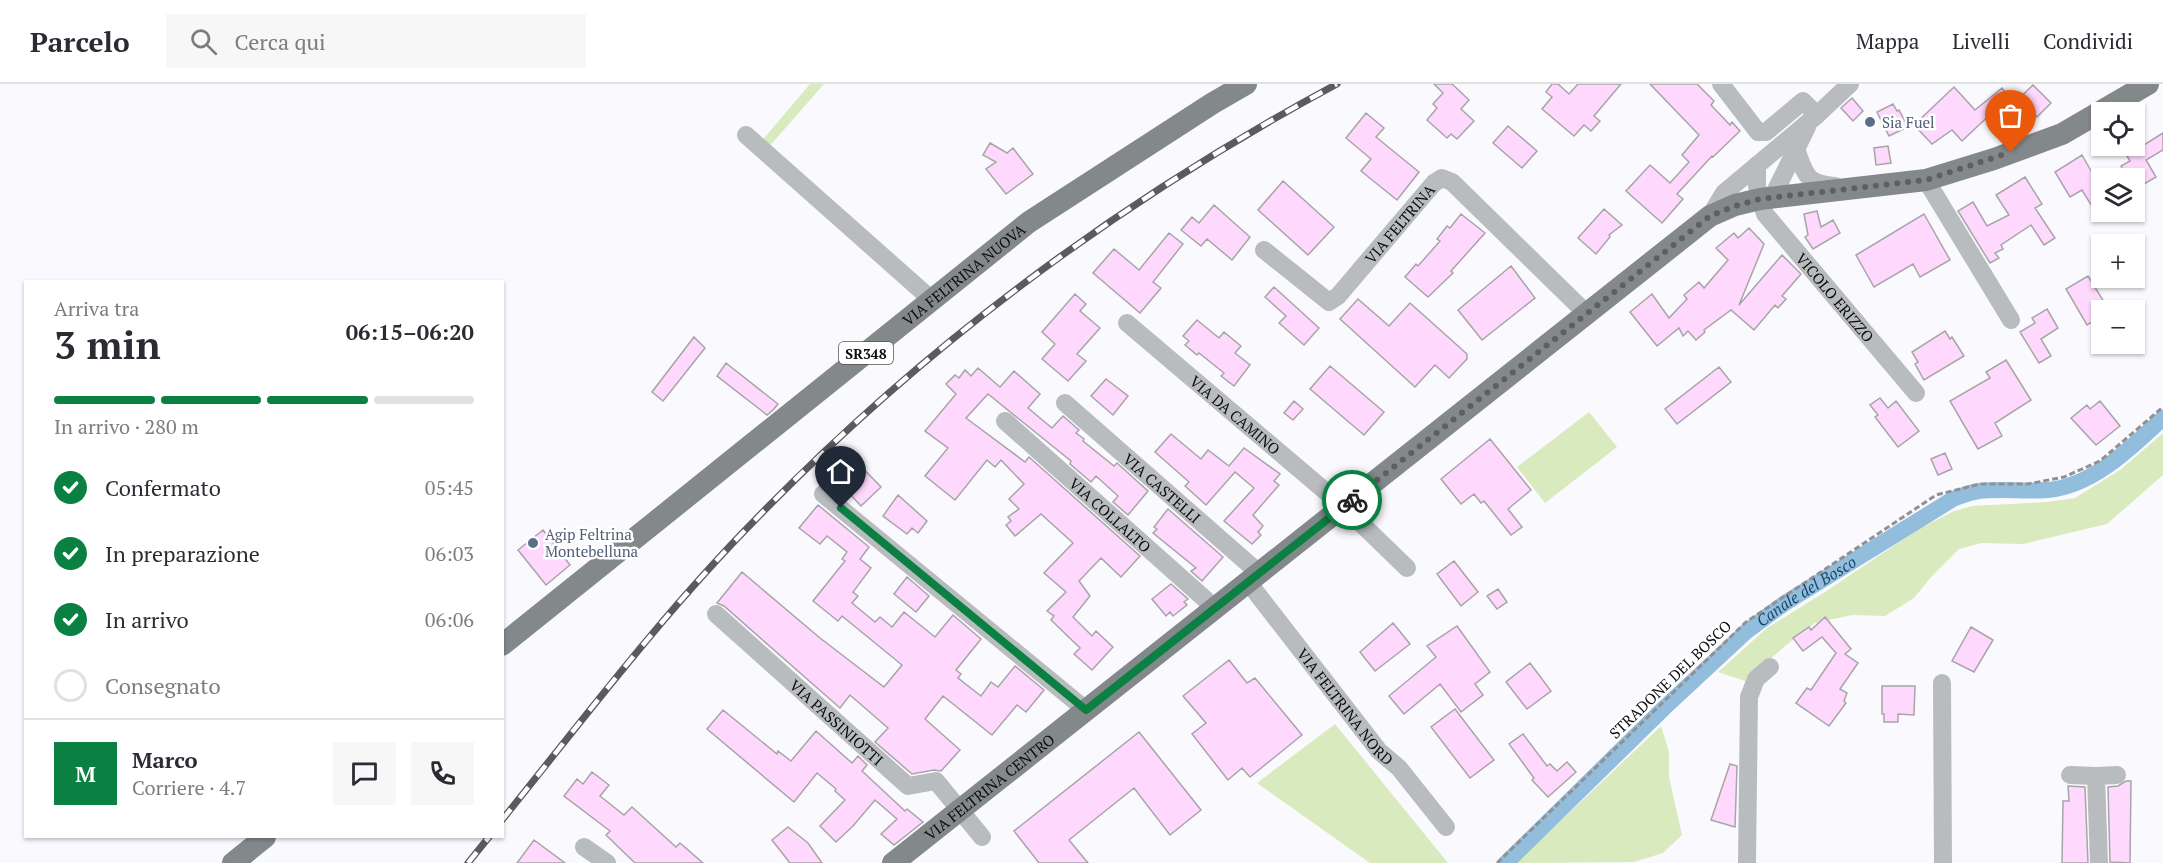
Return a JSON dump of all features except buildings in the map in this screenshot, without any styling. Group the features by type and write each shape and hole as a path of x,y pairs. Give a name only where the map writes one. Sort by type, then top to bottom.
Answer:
{"main road":[{"name":"VIA FELTRINA NUOVA","path":"504,643 1029,222 1246,84"},
{"path":"1086,710 1710,216 1735,206 1766,198 1926,180 1994,159 2062,134 2148,84"},
{"name":"VIA FELTRINA CENTRO","path":"893,863 1086,710"},
{"path":"233,863 264,838"}],"street":[{"path":"1721,84 1758,132 1766,132 1803,101 1813,118"},
{"path":"1710,216 1724,193 1850,84"},
{"path":"1757,165 1756,186 1766,198 1813,118"},
{"path":"746,135 932,300"},
{"path":"1796,148 1805,173 1816,184 1855,188"},
{"name":"VIA FELTRINA","path":"1264,250 1329,302 1338,296 1434,183 1442,178 1452,182 1587,314"},
{"path":"1926,180 2011,320"},
{"name":"VICOLO ERIZZO","path":"1766,198 1765,214 1781,235 1916,393"},
{"name":"VIA DA CAMINO","path":"1127,323 1344,507 1407,568"},
{"name":"VIA CASTELLI","path":"1065,403 1254,577"},
{"name":"VIA COLLALTO","path":"1005,421 1215,608"},
{"path":"823,494 1086,710"},
{"name":"VIA FELTRINA NORD","path":"1254,577 1379,751 1399,768 1446,827"},
{"name":"VIA PASSINIOTTI","path":"716,614 908,786 936,781 960,810"},
{"path":"1747,863 1749,697 1756,679 1770,668"},
{"path":"1942,683 1943,863"},
{"path":"2070,775 2117,775"},
{"path":"2096,776 2097,860 2099,863"},
{"path":"960,810 982,837"},
{"path":"584,846 607,863"}],"path":[{"name":"STRADONE DEL BOSCO","path":"1497,863 1746,622 1936,495 1980,484 2028,484 2064,477 2100,461 2163,407"}],"green space":[{"path":"810,84 824,84 761,156 754,150"},
{"path":"1589,412 1617,447 1545,503 1517,467"},
{"path":"2163,433 2163,475 2107,524 2023,544 1982,543 1959,549 1914,598 1885,616 1852,615 1815,623 1745,681 1718,672 1767,628 1917,530 1954,511 1972,506 2047,502 2075,498 2120,470"},
{"path":"1335,724 1448,863 1370,863 1257,783"},
{"path":"1661,726 1669,752 1669,777 1682,835 1663,853 1634,862 1516,863"}],"waterway":[{"name":"Canale del Bosco","path":"1506,863 1664,708 1747,631 1785,603 1953,499 1979,491 2048,490 2081,481 2111,463 2163,418"}],"railway":[{"path":"504,818 690,590 757,518 889,393 1030,279 1104,226 1180,176 1337,84"},
{"path":"468,863 488,838"}],"way so far":[{"path":"1352,500 1710,216 1760,199 1926,180 2011,152"}],"place":[{"name":"Sia Fuel","path":"1870,122"},
{"name":"Agip Feltrina Montebelluna","path":"533,543"}],"route":[{"path":"841,508 1086,710 1352,500"}]}
